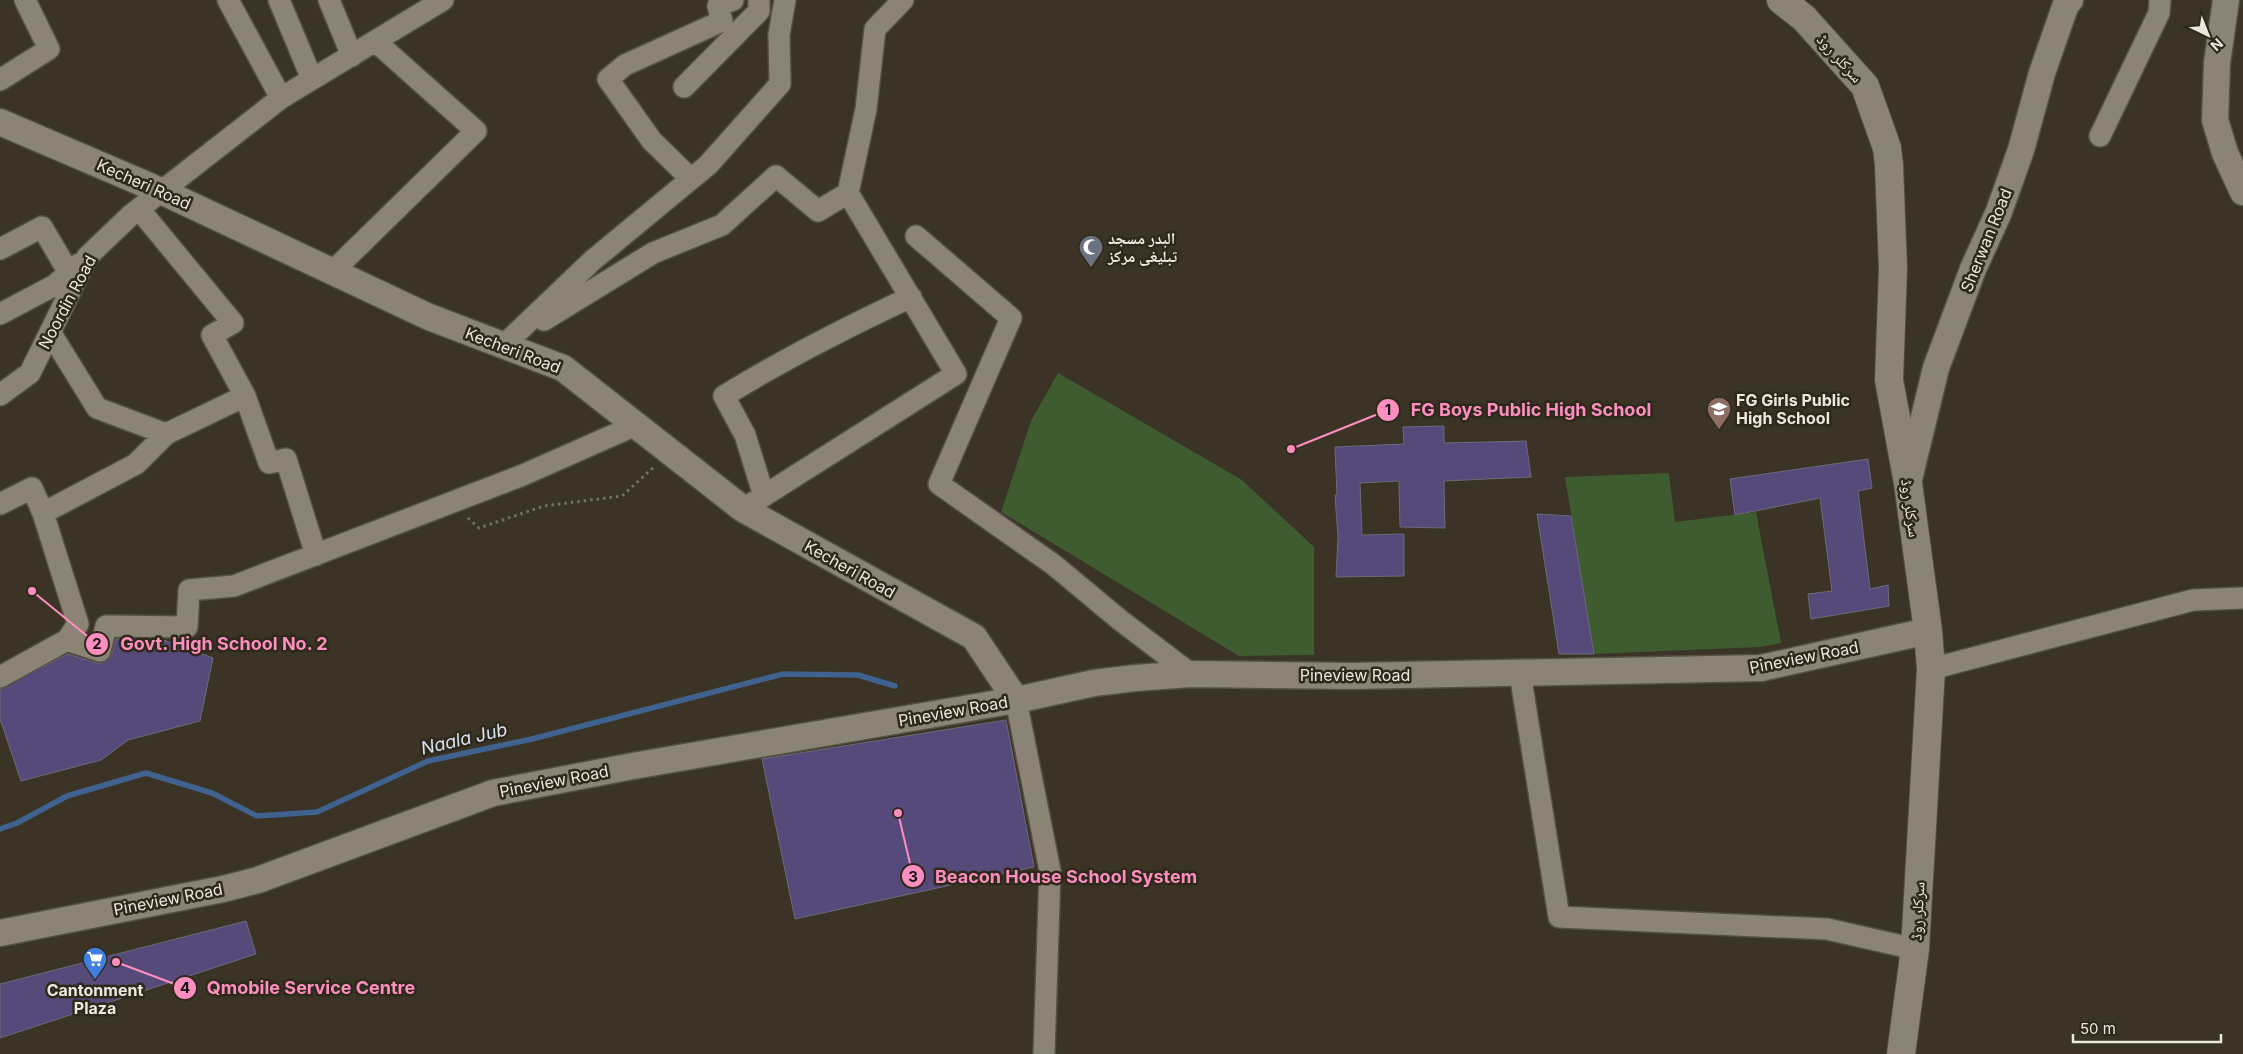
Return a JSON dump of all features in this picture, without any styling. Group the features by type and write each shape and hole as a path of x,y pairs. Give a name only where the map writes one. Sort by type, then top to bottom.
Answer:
{"main road":[{"name":"سرکلر روڈ","path":"1781,0 1804,18 1865,86 1887,148 1894,269 1889,380 1908,483 1928,631 1930,669 1915,949 1901,1054"}],"street":[{"path":"0,80 48,49 25,0"},
{"path":"228,0 281,98"},
{"path":"279,0 312,79"},
{"path":"329,0 352,56"},
{"name":"Noordin Road","path":"0,395 30,373 87,257 139,209 281,98 443,0"},
{"path":"691,179 652,142 608,80 625,65 722,21 718,6 733,0"},
{"path":"684,87 759,11 759,0"},
{"path":"503,346 593,260 708,165 780,84 779,35 785,0"},
{"path":"742,510 956,374 848,193 866,108 875,29 903,0"},
{"name":"Sherwan Road","path":"1908,483 1936,368 1973,269 2001,205 2021,150 2042,73 2066,4 2070,0"},
{"path":"2100,136 2159,13 2160,0"},
{"path":"2226,0 2217,63 2215,120 2225,153 2243,192"},
{"path":"332,272 476,130 375,41"},
{"name":"Kecheri Road","path":"0,122 161,191 429,318 563,368 742,510 974,637 1016,700"},
{"path":"503,346 653,253 722,225 776,176 818,211 848,193"},
{"path":"139,209 233,323 212,335 245,396 269,463 286,459 316,555"},
{"path":"0,249 42,227 69,273"},
{"path":"916,236 1011,318 939,484 1054,565 1120,620 1191,674"},
{"path":"0,314 55,285 87,257"},
{"path":"764,496 745,435 724,396 765,371 843,329 911,297"},
{"path":"50,332 97,408 166,434"},
{"path":"43,512 136,464 166,434 245,396"},
{"path":"67,640 100,651 106,626 187,627 189,590 234,586 523,475 636,425"},
{"path":"0,504 32,488 43,512 78,624 67,640 0,677"},
{"path":"1930,669 2193,600 2243,598"},
{"name":"Pineview Road","path":"0,933 223,889 258,880 493,793 633,766 1016,700 1094,683 1191,674 1353,676 1761,668 1928,631"},
{"path":"1520,673 1559,917 1827,929 1915,949"},
{"path":"1016,700 1050,871 1044,1054"}],"path":[{"path":"451,502 479,528 544,506 622,496 670,452"}],"green space":[{"path":"1058,373 1242,480 1314,547 1314,655 1239,656 1001,512 1031,421"},
{"path":"1669,473 1675,522 1756,512 1781,643 1760,647 1594,654 1565,477"}],"building":[{"path":"1444,426 1444,443 1526,441 1531,477 1444,481 1445,528 1400,527 1399,481 1360,483 1362,535 1404,534 1404,576 1336,577 1338,537 1335,495 1337,495 1335,447 1404,444 1403,427"},
{"path":"1868,459 1872,488 1858,491 1870,589 1888,585 1889,606 1811,619 1808,594 1832,591 1820,498 1735,515 1730,479"},
{"path":"1537,514 1571,516 1594,654 1559,654"},
{"path":"116,639 161,639 213,658 200,721 128,740 101,760 21,781 0,719 0,689 68,654 96,663 103,663 112,654"},
{"path":"1006,720 1034,867 795,919 762,759"},
{"name":"Cantonment Plaza","path":"246,921 256,954 0,1038 0,984"}],"waterway":[{"name":"Naala Jub","path":"0,829 17,823 67,796 146,773 212,793 257,816 317,812 428,761 532,739 783,674 858,675 895,686"}],"place":[{"name":"البدر مسجد تبلیغی مرکز","path":"1091,268"},
{"name":"FG Girls Public High School","path":"1719,430"},
{"name":"FG Boys Public High School","path":"1291,449"},
{"name":"Govt. High School No. 2","path":"32,591"},
{"name":"Beacon House School System","path":"898,813"},
{"name":"Qmobile Service Centre","path":"116,962"},
{"name":"Cantonment Plaza","path":"95,980"}]}
